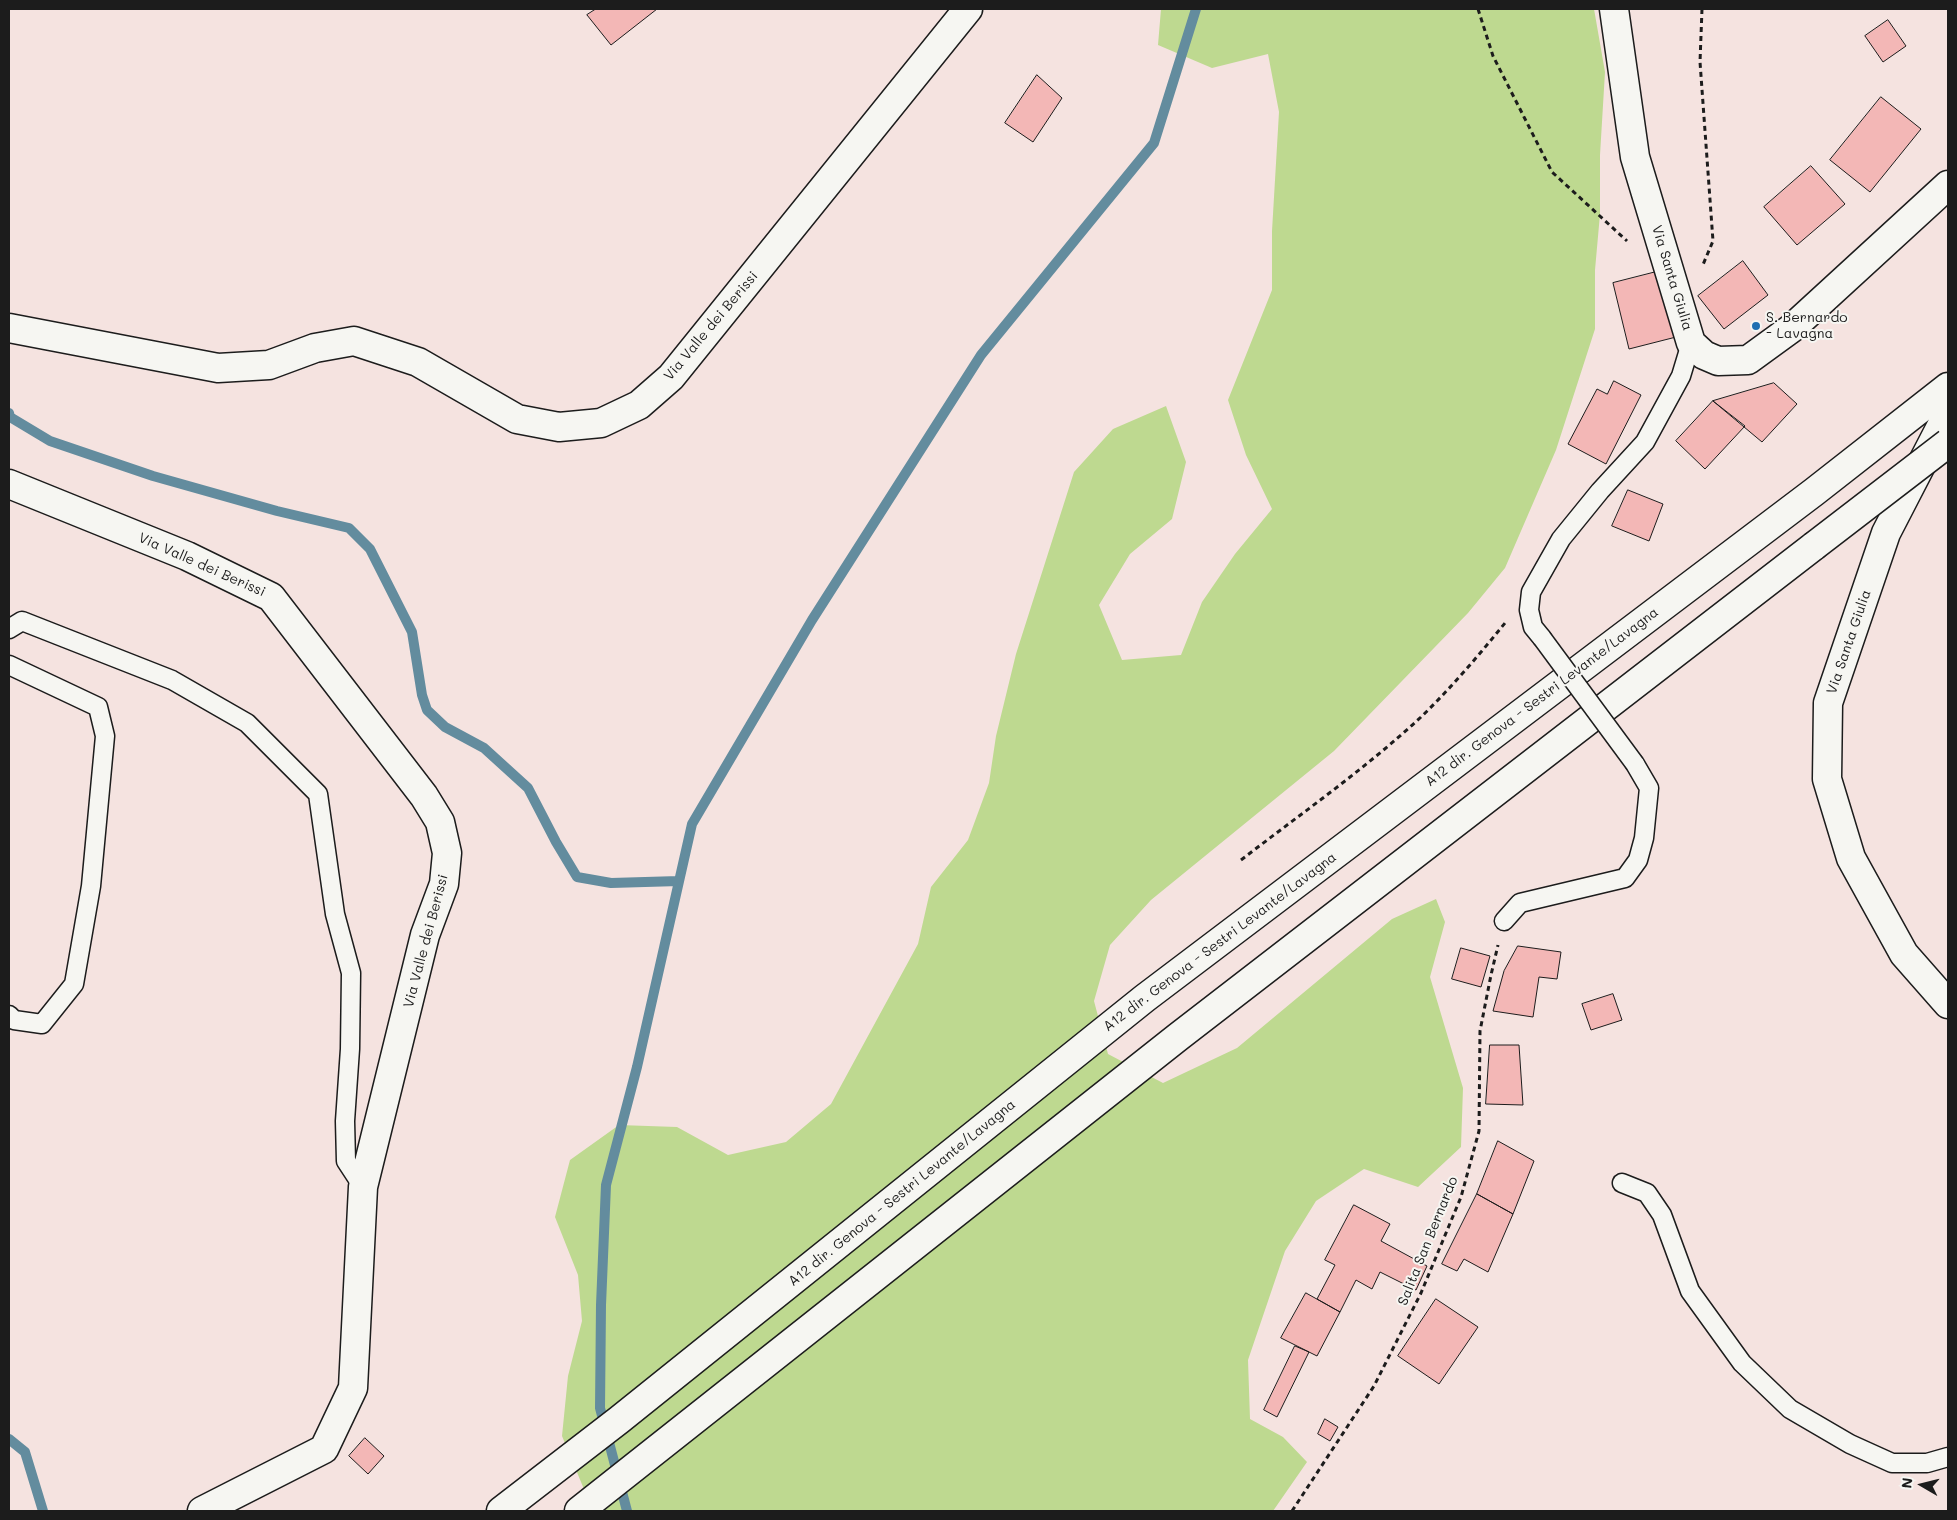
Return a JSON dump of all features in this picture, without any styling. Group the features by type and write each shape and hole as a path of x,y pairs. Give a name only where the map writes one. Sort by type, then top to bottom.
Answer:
{"main road":[{"name":"Via Valle dei Berissi","path":"10,323 218,368 269,364 315,348 354,341 418,362 517,419 558,427 601,422 639,405 671,377 968,9"},
{"name":"Via Santa Giulia","path":"1614,9 1635,157 1691,343 1704,355 1718,361 1748,360 1792,328 1948,185"},
{"name":"A12 dir. Genova - Sestri Levante/Lavagna","path":"501,1511 619,1420 1145,998 1814,492 1948,387"},
{"name":"Via Santa Giulia","path":"1948,413 1886,533 1828,703 1827,779 1851,858 1904,954 1948,1004"},
{"path":"579,1511 1178,1037 1948,443"},
{"name":"Via Valle dei Berissi","path":"9,484 188,556 271,597 424,796 440,822 447,853 444,884 425,935 363,1187 353,1388 324,1449 202,1511"}],"lane":[{"path":"1504,921 1520,903 1625,878 1638,860 1644,838 1649,788 1635,764 1532,627 1529,610 1531,592 1561,539 1600,491 1645,442 1681,376 1691,343"},
{"path":"9,629 22,621 172,680 247,723 318,794 335,914 351,973 350,1049 345,1121 346,1161 363,1187"},
{"path":"9,666 98,707 105,736 91,886 74,984 42,1024 14,1020 9,1015"},
{"path":"1622,1183 1647,1193 1662,1215 1690,1291 1742,1363 1790,1409 1850,1444 1892,1463 1927,1463 1948,1458"}],"path":[{"path":"1478,9 1492,56 1552,172 1625,240 1668,263"},
{"path":"1702,9 1700,62 1713,242 1702,268"},
{"path":"1241,860 1366,764 1421,716 1482,651 1531,592"},
{"name":"Salita San Bernardo","path":"1292,1511 1374,1386 1421,1293 1462,1198 1479,1131 1480,1031 1490,975 1504,921"}],"green space":[{"path":"1161,9 1594,9 1605,72 1600,155 1600,214 1595,270 1595,329 1556,450 1505,568 1468,613 1334,751 1151,900 1110,945 1094,1001 1108,1054 1163,1083 1237,1048 1392,919 1436,899 1445,922 1430,977 1463,1088 1461,1147 1418,1187 1364,1169 1316,1201 1285,1251 1248,1360 1250,1419 1283,1437 1307,1462 1273,1511 593,1511 562,1436 568,1376 582,1321 578,1275 555,1217 570,1160 619,1125 677,1127 728,1155 786,1142 831,1104 918,944 931,887 968,840 989,783 996,736 1016,654 1074,472 1113,429 1166,406 1186,462 1172,519 1130,554 1099,605 1122,660 1181,655 1202,602 1235,554 1272,509 1246,455 1228,400 1272,290 1272,231 1279,112 1268,54 1212,68 1158,45"}],"building":[{"path":"596,9 657,9 611,45 587,15"},
{"path":"1888,20 1906,46 1883,62 1865,36"},
{"path":"1037,75 1062,98 1033,142 1005,123"},
{"path":"1881,97 1921,129 1870,192 1830,160"},
{"path":"1811,166 1845,204 1797,245 1764,207"},
{"path":"1743,261 1768,295 1724,329 1698,296"},
{"path":"1664,270 1680,336 1629,349 1613,283"},
{"path":"1614,381 1641,395 1606,464 1568,444 1597,389 1607,394"},
{"path":"1774,383 1797,404 1762,442 1713,401"},
{"path":"1713,401 1745,426 1705,469 1676,441"},
{"path":"1628,490 1663,504 1649,541 1612,526"},
{"path":"1518,946 1561,952 1557,979 1539,977 1533,1017 1493,1011 1504,971"},
{"path":"1461,948 1490,956 1481,987 1452,979"},
{"path":"1613,994 1622,1020 1591,1030 1582,1004"},
{"path":"1490,1045 1519,1045 1523,1105 1486,1104"},
{"path":"1498,1141 1534,1161 1513,1214 1477,1194"},
{"path":"1477,1194 1513,1214 1488,1272 1464,1259 1457,1271 1442,1264"},
{"path":"1354,1205 1390,1224 1381,1241 1427,1266 1416,1290 1380,1272 1372,1289 1356,1280 1340,1312 1317,1299 1335,1265 1325,1260"},
{"path":"1306,1293 1340,1312 1317,1356 1281,1338"},
{"path":"1436,1299 1478,1327 1439,1384 1398,1356"},
{"path":"1295,1346 1309,1352 1277,1417 1264,1410"},
{"path":"1325,1419 1338,1427 1330,1441 1318,1434"},
{"path":"365,1438 384,1456 368,1474 349,1456"}],"waterway":[{"path":"627,1511 600,1408 601,1305 606,1185 637,1067 692,824 812,620 981,355 1154,143 1196,9"},
{"path":"9,413 10,417 50,441 153,476 277,511 349,528 370,549 412,632 422,695 427,710 445,727 484,748 528,788 556,842 577,877 611,883 679,881"},
{"path":"9,1439 25,1452 43,1511"}],"place":[{"name":"S. Bernardo - Lavagna","path":"1756,326"}]}
